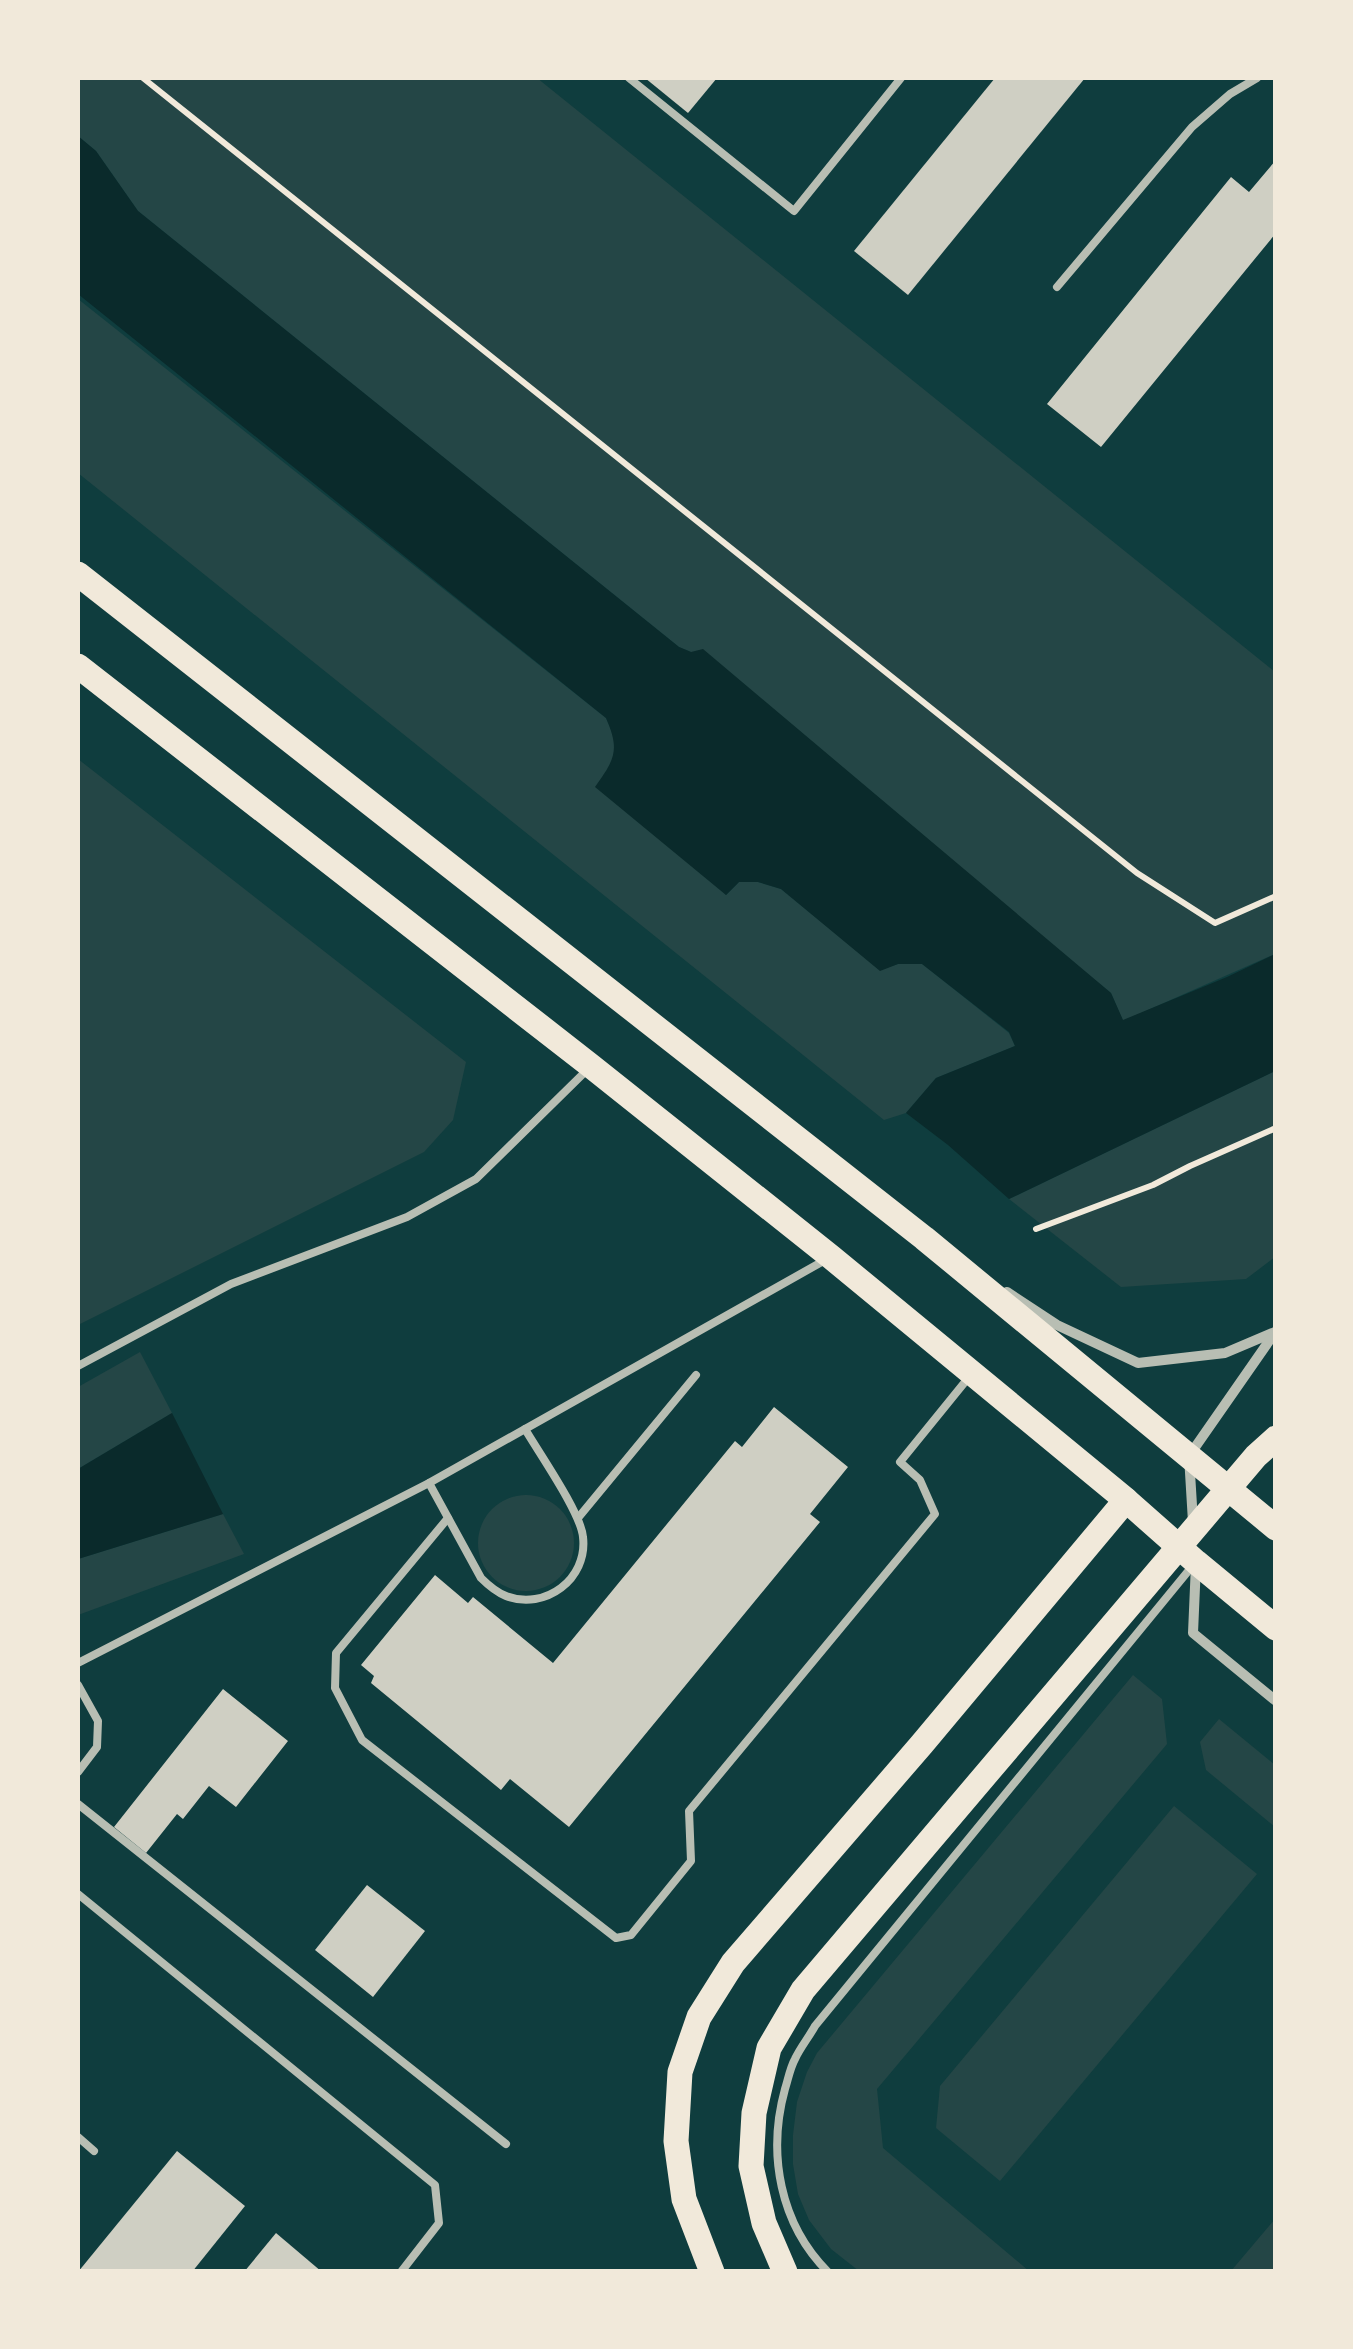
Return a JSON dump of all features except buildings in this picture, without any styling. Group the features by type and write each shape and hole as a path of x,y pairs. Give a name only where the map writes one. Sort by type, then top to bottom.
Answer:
{"main road":[{"path":"78,574 924,1238 1276,1528"},
{"path":"78,666 830,1256 1276,1628"},
{"path":"785,2272 764,2223 751,2166 754,2113 770,2048 803,1990 1231,1485 1276,1438"},
{"path":"712,2272 684,2198 676,2142 680,2072 700,2018 733,1963 1126,1500"}],"street":[{"path":"924,1238 1056,1325 1138,1363 1224,1352 1275,1333"},
{"path":"1275,1333 1189,1456 1196,1562 1193,1633 1276,1701"}],"lane":[{"path":"629,78 794,211 900,78"},
{"path":"1057,287 1192,127 1230,94 1257,78"},
{"path":"78,1366 231,1284 407,1217 476,1178 592,1066"},
{"path":"78,1663 429,1483 830,1256"},
{"path":"448,1518 336,1653 334,1688 362,1740 616,1938 631,1935 691,1860 689,1811 935,1514 920,1480 900,1462 972,1373"},
{"path":"578,1518 696,1375"},
{"path":"429,1483 482,1578 494,1590 510,1598 528,1600 562,1589 575,1574 582,1556 583,1536 578,1518 525,1428"},
{"path":"828,2272 792,2223 781,2191 776,2148 780,2106 794,2061 815,2026 1196,1562"},
{"path":"78,1685 98,1721 97,1747 78,1772"},
{"path":"78,1804 506,2144"},
{"path":"78,1894 435,2185 440,2223 401,2272"},
{"path":"78,2137 94,2151"}],"path":[{"path":"144,78 1138,873 1215,923 1276,896"},
{"path":"1036,1228 1153,1185 1276,1128"}],"shaded area":[{"path":"78,78 537,78 1275,672 1275,954 1123,1021 1111,993 138,211 96,151 78,136"},
{"path":"78,136 96,151 138,211 679,647 691,652 703,649 1111,993 1123,1020 1275,954 1275,1071 1009,1199 906,1113 936,1078 1015,1046 1009,1032 922,964 898,964 880,971 781,889 758,882 739,882 726,895 595,787 613,754 613,738 606,718 78,294"},
{"path":"78,299 606,718 615,739 614,761 726,895 739,882 758,882 781,889 880,970 921,963 1009,1033 1015,1046 936,1078 906,1113 884,1120 78,473"},
{"path":"78,759 466,1062 453,1120 424,1152 78,1325"},
{"path":"1275,1071 1275,1257 1246,1279 1121,1287 1009,1199"},
{"path":"140,1352 172,1413 78,1469 78,1387"},
{"path":"172,1413 223,1514 78,1559 78,1469"},
{"path":"526,1495 544,1499 560,1509 570,1525 574,1543 570,1561 560,1577 544,1587 526,1591 508,1587 492,1577 482,1561 478,1543 482,1525 492,1509 508,1499"},
{"path":"223,1514 244,1554 78,1615 78,1559"},
{"path":"1133,1675 1162,1699 1167,1744 877,2089 883,2148 1029,2271 859,2271 831,2249 809,2220 798,2194 793,2135 797,2102 807,2072 817,2053"},
{"path":"1219,1719 1275,1765 1275,1827 1206,1770 1200,1742"},
{"path":"1174,1806 1257,1874 1000,2181 936,2128 940,2086"},
{"path":"1275,2219 1275,2271 1231,2271"}]}
